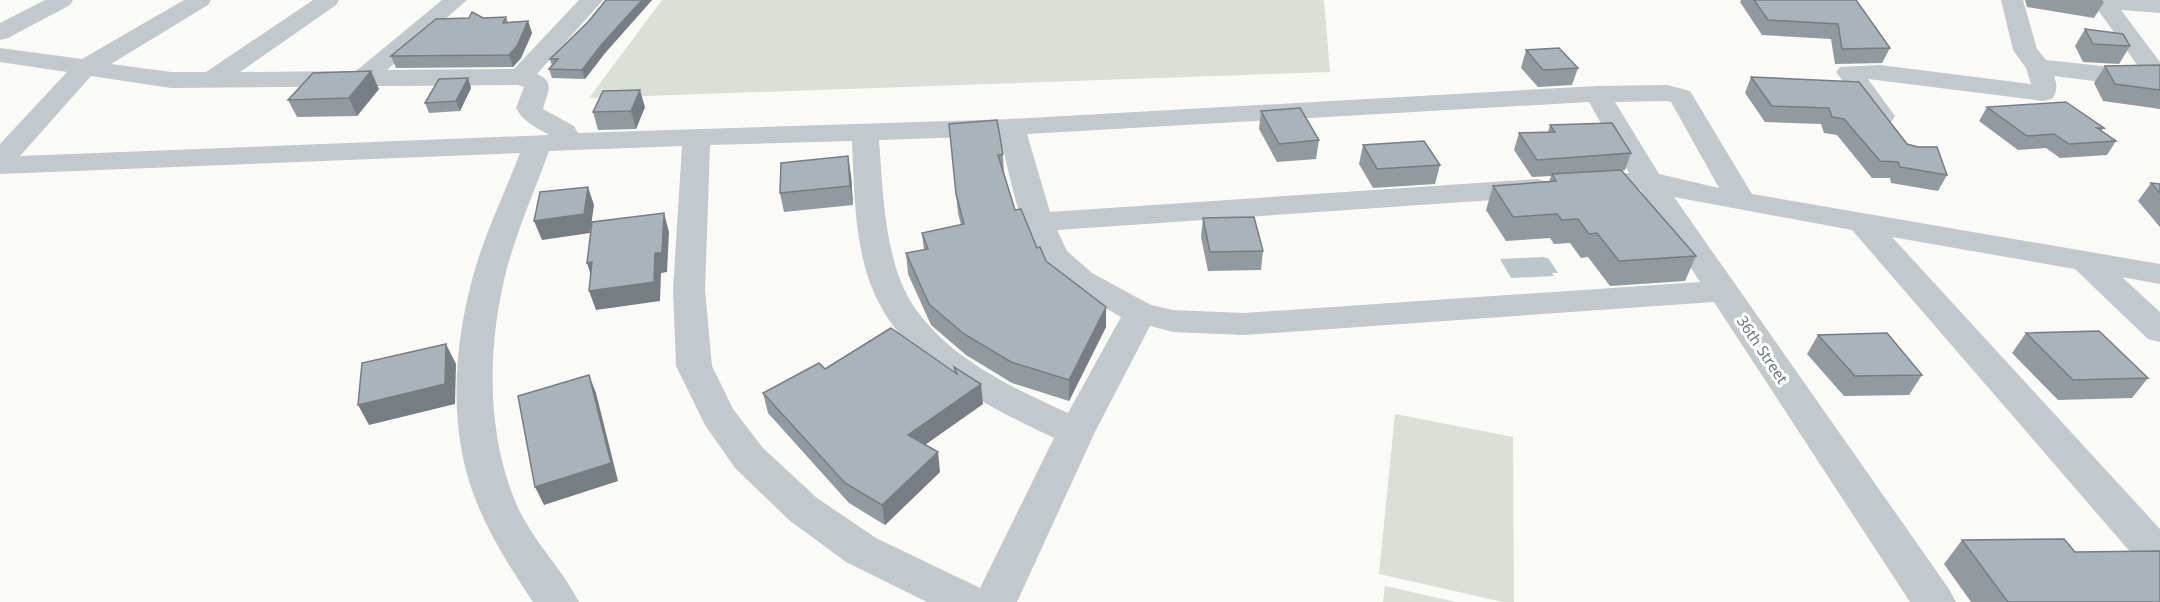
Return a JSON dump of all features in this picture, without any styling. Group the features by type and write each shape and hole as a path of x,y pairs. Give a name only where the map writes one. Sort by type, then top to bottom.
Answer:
{"street":[{"path":"0,33 62,0"},
{"path":"0,163 84,69 200,0"},
{"path":"211,80 328,0"},
{"path":"364,77 456,0"},
{"path":"521,76 592,0"},
{"path":"1897,136 1850,72 1876,72 2043,93 2044,87 2012,0"},
{"path":"2102,0 2158,74"},
{"path":"2102,0 2160,6"},
{"path":"0,55 171,80 521,76 536,83 537,91 529,108 532,114 564,132 551,144 491,270 480,333 474,391 478,444 494,497 521,549 557,602"},
{"path":"2032,58 2102,74 2158,74"},
{"path":"0,163 1011,128 1597,94 1667,93 1681,96 1741,200"},
{"name":"36th Street","path":"1597,94 1648,180 1934,602"},
{"path":"1011,128 1038,222 1054,256 1081,280 1140,313 1173,321 1244,324 1722,291"},
{"path":"865,134 870,200 879,261 898,309 926,344 966,376 1013,404 1076,432"},
{"path":"696,139 688,290 694,366 718,416 748,458 803,509 861,550 968,602"},
{"path":"1038,222 1648,180 1682,190 2160,274"},
{"path":"1862,223 2160,557"},
{"path":"2085,261 2156,323"},
{"path":"995,602 1076,432 1140,313"}],"shaded area":[{"path":"662,0 1324,0 1330,72 589,98"},
{"path":"1543,257 1549,259 1558,273 1552,273 1554,276 1511,278 1500,259"},
{"path":"1395,414 1513,437 1514,602 1503,602 1379,574"},
{"path":"1385,586 1456,602 1383,602"}],"building":[{"path":"606,0 642,0 582,70 549,69 558,59 550,59 588,22"},
{"path":"1754,0 1856,0 1890,48 1842,49 1838,24 1768,20"},
{"path":"472,12 483,18 506,17 503,23 528,21 517,46 509,55 391,56 436,19 469,18"},
{"path":"2085,29 2123,34 2130,46 2093,44"},
{"path":"1559,48 1578,68 1543,70 1526,50"},
{"path":"2160,65 2160,90 2115,84 2105,66"},
{"path":"371,71 349,98 288,100 313,73"},
{"path":"1751,77 1859,82 1907,144 1918,147 1937,147 1947,175 1900,167 1898,162 1880,161 1844,119 1832,117 1829,108 1772,106"},
{"path":"468,78 456,101 425,103 439,79"},
{"path":"640,90 631,111 593,112 603,91"},
{"path":"2066,102 2104,128 2097,128 2116,141 2069,144 2054,134 2027,136 1987,107"},
{"path":"1300,108 1319,140 1279,144 1261,111"},
{"path":"997,120 1003,154 998,155 1015,210 1021,209 1037,248 1040,247 1046,261 1106,307 1069,380 1011,362 964,334 929,304 906,253 928,249 922,233 964,224 956,194 949,124"},
{"path":"1612,123 1631,153 1537,160 1519,133 1555,132 1550,125"},
{"path":"1424,141 1440,165 1377,169 1363,145"},
{"path":"848,156 850,186 780,193 781,163"},
{"path":"1621,170 1696,256 1619,261 1597,233 1589,234 1578,219 1562,220 1557,214 1513,217 1493,186 1556,181 1552,174"},
{"path":"2151,183 2160,184 2160,193"},
{"path":"588,187 584,214 534,221 540,192"},
{"path":"664,213 662,253 655,253 654,282 589,291 592,262 587,263 592,222"},
{"path":"1254,217 1263,251 1210,252 1203,218"},
{"path":"891,328 957,374 954,367 981,384 908,435 938,452 882,505 845,483 763,393 819,363 825,369"},
{"path":"2099,331 2148,378 2073,380 2026,333"},
{"path":"1887,333 1922,375 1855,376 1818,335"},
{"path":"446,344 445,384 358,405 362,363"},
{"path":"589,375 611,463 535,487 518,396"},
{"path":"2064,539 2075,552 2160,551 2160,602 2008,602 1962,540"}]}
